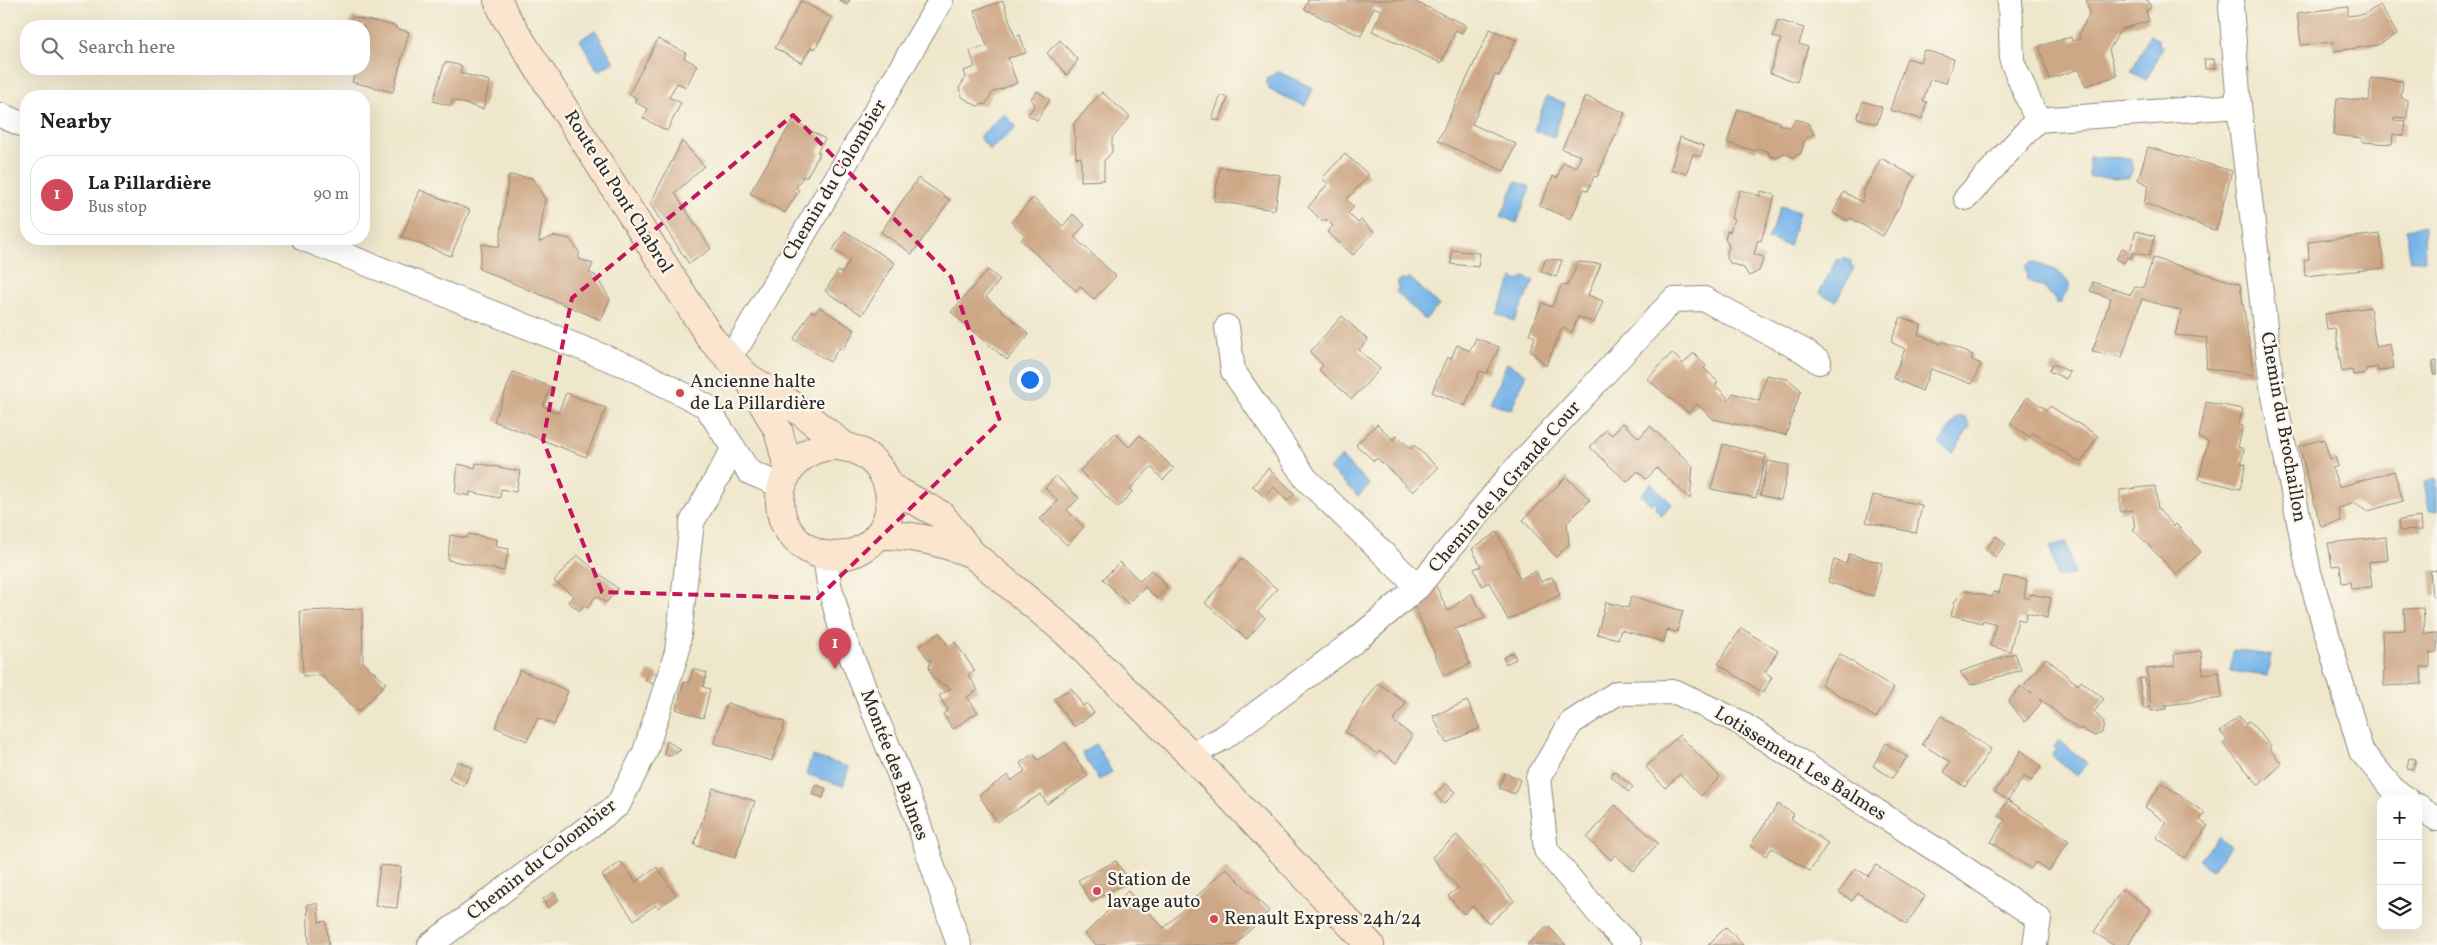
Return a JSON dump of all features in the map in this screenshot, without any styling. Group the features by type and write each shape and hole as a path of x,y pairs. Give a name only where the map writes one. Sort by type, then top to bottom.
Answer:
{"main road":[{"name":"Route du Pont Chabrol","path":"498,0 505,16 711,339 747,377 792,405 848,448"},
{"name":"Route du Pont Chabrol","path":"747,377 778,430 786,478"},
{"path":"831,446 848,448 861,453 873,461 882,472 888,486 890,503 887,520 879,535 868,546 855,553 825,556 808,549 794,538 784,522 780,505 786,478 800,458 815,450 831,446"},
{"path":"888,486 941,515 971,553 1065,631 1191,755 1370,945"},
{"path":"879,535 900,534 928,538 971,553"}],"street":[{"name":"Chemin du Colombier","path":"727,357 741,340 941,0"},
{"name":"Chemin du Brochaillon","path":"2232,0 2230,6 2239,106 2272,386 2309,572 2361,751 2393,789 2401,795"},
{"path":"2011,1 2012,61 2037,120"},
{"path":"1966,198 2037,120 2239,106"},
{"path":"0,116 20,124"},
{"path":"319,245 630,367 706,406 749,472 786,478"},
{"name":"Chemin de la Grande Cour","path":"1191,755 1223,738 1356,640 1418,587 1510,475 1674,300 1704,299 1804,351 1820,362"},
{"path":"1227,327 1233,370 1306,479 1418,587"},
{"name":"Chemin du Colombier","path":"430,945 618,805 645,752 677,652 692,522 733,450"},
{"name":"Montée des Balmes","path":"825,556 829,584 843,636 914,810 959,945"},
{"name":"Lotissement Les Balmes","path":"1629,945 1606,922 1546,850 1538,778 1571,723 1617,693 1676,692 1738,722 1812,768 2039,919 2035,945"},
{"path":"2422,809 2437,819"}],"highlighted area":[{"path":"793,115 951,277 1000,421 818,598 602,592 543,440 572,298"}],"water":[{"path":"595,30 614,62 598,71 580,40"},
{"path":"2150,35 2159,40 2160,46 2163,48 2146,80 2131,72"},
{"path":"1277,71 1313,88 1305,106 1268,89 1270,86 1266,83 1267,77 1275,74"},
{"path":"1547,96 1565,103 1554,137 1534,130"},
{"path":"1004,114 1017,127 990,150 979,137"},
{"path":"2089,157 2130,158 2133,170 2129,178 2089,177"},
{"path":"1516,181 1530,187 1517,223 1501,216"},
{"path":"1781,206 1799,212 1789,246 1768,239"},
{"path":"2424,226 2425,260 2410,261 2407,229"},
{"path":"1843,257 1852,262 1850,266 1854,268 1836,301 1819,293 1837,259 1841,261"},
{"path":"2032,262 2057,271 2069,282 2069,290 2062,298 2061,303 2055,303 2056,298 2047,292 2045,288 2027,280 2026,266"},
{"path":"1409,277 1439,305 1425,320 1396,292 1398,281 1402,279 1407,280"},
{"path":"1524,277 1534,281 1514,321 1497,313 1513,278 1519,281"},
{"path":"1507,363 1526,374 1511,410 1490,402"},
{"path":"1957,417 1965,417 1970,426 1953,453 1939,444"},
{"path":"1341,457 1370,485 1358,496 1329,469"},
{"path":"2437,478 2437,510 2429,511 2424,481"},
{"path":"1651,483 1672,504 1662,516 1655,509 1657,504 1654,501 1651,505 1641,495"},
{"path":"2066,542 2074,574 2057,578 2050,546"},
{"path":"2233,650 2271,655 2267,676 2231,671"},
{"path":"2059,740 2087,763 2077,776 2052,755 2057,749 2054,747"},
{"path":"1096,744 1112,772 1099,780 1082,753"},
{"path":"812,756 849,767 843,786 806,774"},
{"path":"2218,837 2231,846 2212,870 2199,860"}],"building":[{"path":"839,0 850,0 847,5"},
{"path":"1308,0 1411,0 1466,25 1462,33 1456,30 1441,63 1372,31 1382,11 1374,7 1361,36 1304,9"},
{"path":"2086,0 2148,0 2151,8 2146,10 2149,21 2121,29 2109,50 2117,76 2085,86 2079,69 2049,79 2039,46 2071,37 2072,41 2080,39 2079,34 2090,13"},
{"path":"801,1 832,18 815,49 811,47 802,63 775,48"},
{"path":"1003,1 1015,37 1020,35 1026,53 1008,58 1017,83 993,92 986,104 977,106 962,97 959,88 966,77 964,71 975,67 970,51 987,46 974,10"},
{"path":"2380,5 2397,34 2378,45 2334,51 2333,42 2301,45 2297,13 2348,7 2348,16 2365,14"},
{"path":"352,17 367,20 351,20"},
{"path":"1778,20 1804,28 1799,44 1808,47 1797,82 1770,73 1781,39 1773,37"},
{"path":"370,21 396,26 395,28 409,32 393,92 352,82 354,75 370,75"},
{"path":"1490,29 1516,40 1499,76 1495,75 1472,124 1516,144 1504,171 1438,141"},
{"path":"658,39 686,53 684,58 697,65 686,87 677,83 669,97 681,103 667,131 643,118 648,109 635,102 636,98 629,94"},
{"path":"1060,40 1078,60 1067,75 1047,53"},
{"path":"1924,50 1954,59 1946,83 1930,79 1923,101 1927,102 1922,119 1890,110 1907,58 1920,62"},
{"path":"2204,59 2214,59 2215,68 2205,69"},
{"path":"445,62 462,66 460,73 490,81 483,109 452,100 451,106 433,101"},
{"path":"2371,78 2403,81 2401,97 2408,101 2407,118 2394,117 2394,120 2406,121 2404,136 2393,134 2392,144 2362,142 2362,138 2333,135 2337,98 2369,101"},
{"path":"1037,91 1050,100 1037,120 1028,115 1035,105 1031,99"},
{"path":"1102,92 1130,117 1112,138 1112,152 1104,161 1104,180 1081,181 1081,157 1076,158 1074,123"},
{"path":"1221,95 1228,98 1219,121 1212,119"},
{"path":"1585,96 1625,113 1597,177 1594,176 1588,191 1584,189 1571,219 1540,206 1553,176 1557,178 1563,162 1576,168 1581,156 1562,149"},
{"path":"1863,101 1882,107 1877,124 1857,118"},
{"path":"1738,109 1779,122 1778,124 1791,128 1795,119 1808,123 1814,134 1805,139 1801,153 1794,157 1784,153 1776,158 1769,155 1769,152 1757,148 1756,151 1727,143"},
{"path":"793,120 825,139 817,152 820,153 806,178 803,176 796,188 799,190 785,213 750,193"},
{"path":"1680,137 1704,146 1700,157 1693,154 1686,174 1671,169"},
{"path":"682,141 704,166 675,193 711,249 689,264 650,204"},
{"path":"2148,147 2232,171 2216,231 2144,203 2149,185 2138,180"},
{"path":"1345,154 1369,175 1346,200 1354,207 1348,213 1358,223 1361,220 1374,232 1353,255 1327,232 1333,226 1326,219 1323,222 1308,207 1328,184 1322,178"},
{"path":"1881,158 1915,177 1883,236 1850,218 1848,221 1833,213 1844,192 1862,202 1863,192"},
{"path":"1220,167 1280,175 1275,210 1214,201"},
{"path":"509,175 532,178 545,199 539,242 554,236 570,239 579,252 579,259 593,264 589,273 595,275 610,299 601,320 479,269 482,244 499,247"},
{"path":"918,178 950,200 912,254 881,232"},
{"path":"420,190 470,210 451,256 402,237"},
{"path":"1740,190 1760,196 1761,191 1775,195 1761,241 1758,240 1754,254 1764,257 1759,271 1749,276 1744,268 1730,263 1726,256 1729,246 1725,239 1727,231 1730,232 1734,219 1731,218"},
{"path":"1033,198 1063,226 1073,214 1085,225 1074,237 1116,276 1094,299 1080,286 1076,291 1021,240 1025,235 1011,222"},
{"path":"845,231 895,263 862,315 825,291 838,271 842,273 850,260 833,250"},
{"path":"2136,231 2155,236 2149,256 2133,252 2131,259 2127,257 2124,263 2116,259 2122,248 2130,251"},
{"path":"2380,234 2384,268 2305,276 2304,260 2309,259 2308,242"},
{"path":"1452,250 1480,253 1478,267 1451,264"},
{"path":"2153,258 2240,284 2254,375 2206,368 2208,338 2175,335 2181,311 2142,299 2122,357 2092,352 2111,298 2090,291 2093,282 2131,295 2135,286 2143,288"},
{"path":"1546,259 1562,260 1556,277 1541,271"},
{"path":"1578,262 1601,264 1588,295 1603,301 1594,323 1578,317 1572,332 1562,328 1546,366 1530,350 1535,337 1529,334 1542,303 1552,307 1562,284 1567,286"},
{"path":"988,270 1000,280 986,297 1029,334 1007,360 951,312"},
{"path":"819,307 855,330 842,350 839,348 830,362 794,339 811,311 815,313"},
{"path":"2370,307 2376,347 2390,344 2394,368 2378,371 2377,367 2366,369 2366,373 2353,375 2352,370 2342,372 2335,328 2327,329 2325,314"},
{"path":"1342,316 1368,340 1359,350 1380,369 1352,399 1319,370 1323,365 1310,352"},
{"path":"1901,317 1921,325 1918,334 1941,344 1942,341 1973,355 1971,359 1981,364 1972,384 1931,369 1922,391 1893,378 1905,349 1891,342"},
{"path":"1476,338 1499,347 1487,373 1480,371 1465,406 1432,392 1447,357 1451,359 1457,345 1470,351"},
{"path":"1672,353 1683,364 1694,353 1706,366 1704,368 1718,382 1715,385 1729,399 1733,393 1759,401 1766,375 1788,379 1801,390 1786,435 1713,419 1697,404 1688,413 1647,379"},
{"path":"2437,361 2437,374 2434,374 2433,362"},
{"path":"2053,364 2070,372 2066,379 2049,371"},
{"path":"513,372 551,387 543,406 558,413 566,393 606,408 586,457 494,421"},
{"path":"2027,397 2047,410 2050,406 2098,436 2081,463 2033,433 2030,437 2010,424"},
{"path":"2206,402 2243,409 2238,425 2243,426 2238,447 2244,449 2241,463 2246,464 2240,489 2199,479 2208,441 2199,438"},
{"path":"1623,423 1639,438 1650,426 1693,466 1690,499 1657,468 1646,479 1638,471 1627,482 1590,447 1606,430 1612,435"},
{"path":"1377,424 1393,440 1397,436 1411,449 1414,445 1438,468 1413,492 1377,458 1374,461 1356,445"},
{"path":"1115,433 1129,447 1140,435 1174,469 1163,480 1151,467 1130,489 1133,491 1118,508 1080,471"},
{"path":"2324,439 2330,459 2335,457 2338,466 2332,468 2339,487 2394,471 2403,501 2368,511 2355,503 2338,508 2341,521 2321,527 2299,446"},
{"path":"1723,444 1766,455 1756,498 1711,489"},
{"path":"1768,461 1789,465 1781,500 1760,495"},
{"path":"476,463 520,471 516,492 501,489 500,498 470,492 470,496 455,493 458,464 475,468"},
{"path":"1268,468 1295,494 1287,501 1274,487 1264,497 1253,486"},
{"path":"1056,476 1079,498 1067,510 1084,527 1067,545 1040,519 1058,501 1045,488"},
{"path":"1566,477 1590,500 1567,523 1569,544 1556,557 1523,520"},
{"path":"2155,486 2158,509 2174,526 2176,524 2201,552 2176,574 2133,529 2135,528 2132,510 2120,512 2120,490"},
{"path":"1873,495 1922,505 1916,533 1866,522"},
{"path":"2421,517 2422,530 2400,531 2399,520"},
{"path":"1497,532 1520,579 1536,571 1541,582 1552,577 1560,595 1508,620 1489,582 1482,586 1474,569 1481,566 1472,549"},
{"path":"468,534 497,539 496,547 509,549 504,571 448,560 450,535 467,538"},
{"path":"1996,536 2006,544 1995,557 1986,549"},
{"path":"2386,537 2388,560 2369,562 2372,587 2351,589 2350,582 2342,583 2340,565 2332,566 2328,543"},
{"path":"1849,554 1882,563 1873,596 1828,582 1834,560 1846,564"},
{"path":"577,555 618,589 606,603 596,596 587,608 584,605 580,611 568,602 574,596 554,581"},
{"path":"1242,559 1277,589 1258,612 1265,618 1247,639 1205,603"},
{"path":"1120,562 1140,581 1151,570 1167,586 1157,599 1145,587 1128,604 1103,579"},
{"path":"2437,570 2437,596 2432,596 2430,571"},
{"path":"2004,576 2027,580 2024,597 2029,599 2031,594 2051,598 2047,618 2027,613 2025,621 2018,619 2010,651 1990,646 1996,624 1983,620 1982,623 1951,615 1955,601 1964,590 1992,597 1993,592 1999,593"},
{"path":"1435,584 1448,611 1471,593 1485,618 1455,629 1470,664 1444,676 1413,602"},
{"path":"1631,596 1683,611 1677,632 1667,630 1664,642 1621,630 1618,639 1597,634 1606,602 1628,608"},
{"path":"2423,608 2425,634 2437,633 2437,652 2430,653 2430,667 2421,667 2422,684 2384,686 2382,631 2405,630 2404,609"},
{"path":"362,609 363,662 386,683 359,712 321,675 303,676 300,611"},
{"path":"1741,628 1778,651 1765,672 1772,677 1763,693 1718,664"},
{"path":"939,633 949,647 955,642 975,671 968,675 978,690 967,697 978,712 953,729 943,714 948,710 939,696 951,688 937,682 932,676 929,667 931,660 929,661 919,646"},
{"path":"2201,651 2203,674 2219,672 2222,698 2166,705 2166,709 2151,711 2147,669 2175,666 2174,654"},
{"path":"1513,652 1516,659 1506,664 1503,658"},
{"path":"2015,653 2021,670 1971,685 1960,672"},
{"path":"1840,654 1894,688 1876,718 1821,684"},
{"path":"2046,658 2078,685 2081,681 2104,699 2094,712 2104,722 2102,733 2094,736 2081,728 2079,730 2040,699 2042,702 2025,722 2008,702 2021,686 2031,694 2032,692 2024,685"},
{"path":"693,669 707,673 703,687 710,689 703,718 676,709 684,682 689,683"},
{"path":"520,670 568,691 554,725 538,718 527,741 495,727"},
{"path":"648,671 658,674 655,685 645,680"},
{"path":"2145,678 2148,708 2143,708 2139,679"},
{"path":"1378,683 1406,703 1393,721 1413,736 1396,763 1379,751 1377,754 1345,732"},
{"path":"1071,688 1083,706 1087,703 1094,713 1074,727 1054,699"},
{"path":"1467,701 1480,728 1446,743 1433,716"},
{"path":"727,703 785,722 772,761 714,743"},
{"path":"1941,716 1991,749 1965,787 1944,772 1950,762 1922,744"},
{"path":"2239,716 2246,724 2249,721 2271,746 2269,748 2282,764 2259,785 2223,744 2227,739 2220,732"},
{"path":"1679,735 1720,777 1701,796 1680,774 1665,788 1646,767"},
{"path":"667,741 681,750 670,756 664,754"},
{"path":"1065,742 1088,776 1047,804 1041,794 997,822 979,795 1008,775 1011,781 1025,771 1020,763 1033,754 1038,760"},
{"path":"1886,743 1907,757 1892,778 1873,766"},
{"path":"2021,750 2041,767 2031,781 2024,776 2008,800 1995,792"},
{"path":"2409,758 2416,759 2413,769 2407,768"},
{"path":"458,761 472,768 464,786 449,779"},
{"path":"1614,771 1633,787 1628,792 1611,776"},
{"path":"1505,773 1520,779 1515,794 1499,788"},
{"path":"1446,783 1455,792 1444,804 1435,794"},
{"path":"2162,783 2205,813 2200,820 2208,826 2184,858 2156,837 2167,823 2145,807"},
{"path":"815,785 826,788 823,798 812,794"},
{"path":"713,788 755,801 735,858 694,845"},
{"path":"2008,800 2069,841 2049,871 2035,862 2031,869 1991,842 2005,820 1998,816"},
{"path":"1778,804 1794,814 1791,819 1828,843 1810,871 1772,848 1766,856 1750,846"},
{"path":"1615,805 1658,843 1634,871 1615,855 1611,860 1587,838"},
{"path":"1457,835 1514,901 1489,924 1473,906 1464,914 1448,896 1458,888 1432,857"},
{"name":"Station de lavage auto","path":"1116,861 1130,881 1091,902 1078,880"},
{"path":"621,862 636,882 657,867 676,895 658,908 656,905 634,920 602,875"},
{"path":"380,865 401,867 397,908 375,906"},
{"path":"1876,865 1925,896 1907,924 1858,893 1852,901 1839,892 1855,868 1868,876"},
{"path":"1226,868 1269,911 1235,945 1096,945 1085,934 1128,891 1164,928"},
{"path":"2122,889 2151,909 2128,945 2113,945 2094,932"},
{"path":"554,892 559,900 548,908 543,899"},
{"path":"307,904 318,904 319,922 326,921 329,945 309,945"},
{"path":"1548,926 1566,945 1527,945"},
{"path":"1726,927 1743,945 1708,945"}],"place":[{"name":"Ancienne halte de La Pillardière","path":"680,393"},
{"name":"La Pillardière","path":"835,669"},
{"name":"Station de lavage auto","path":"1097,891"},
{"name":"Renault Express 24h/24","path":"1214,919"}]}
